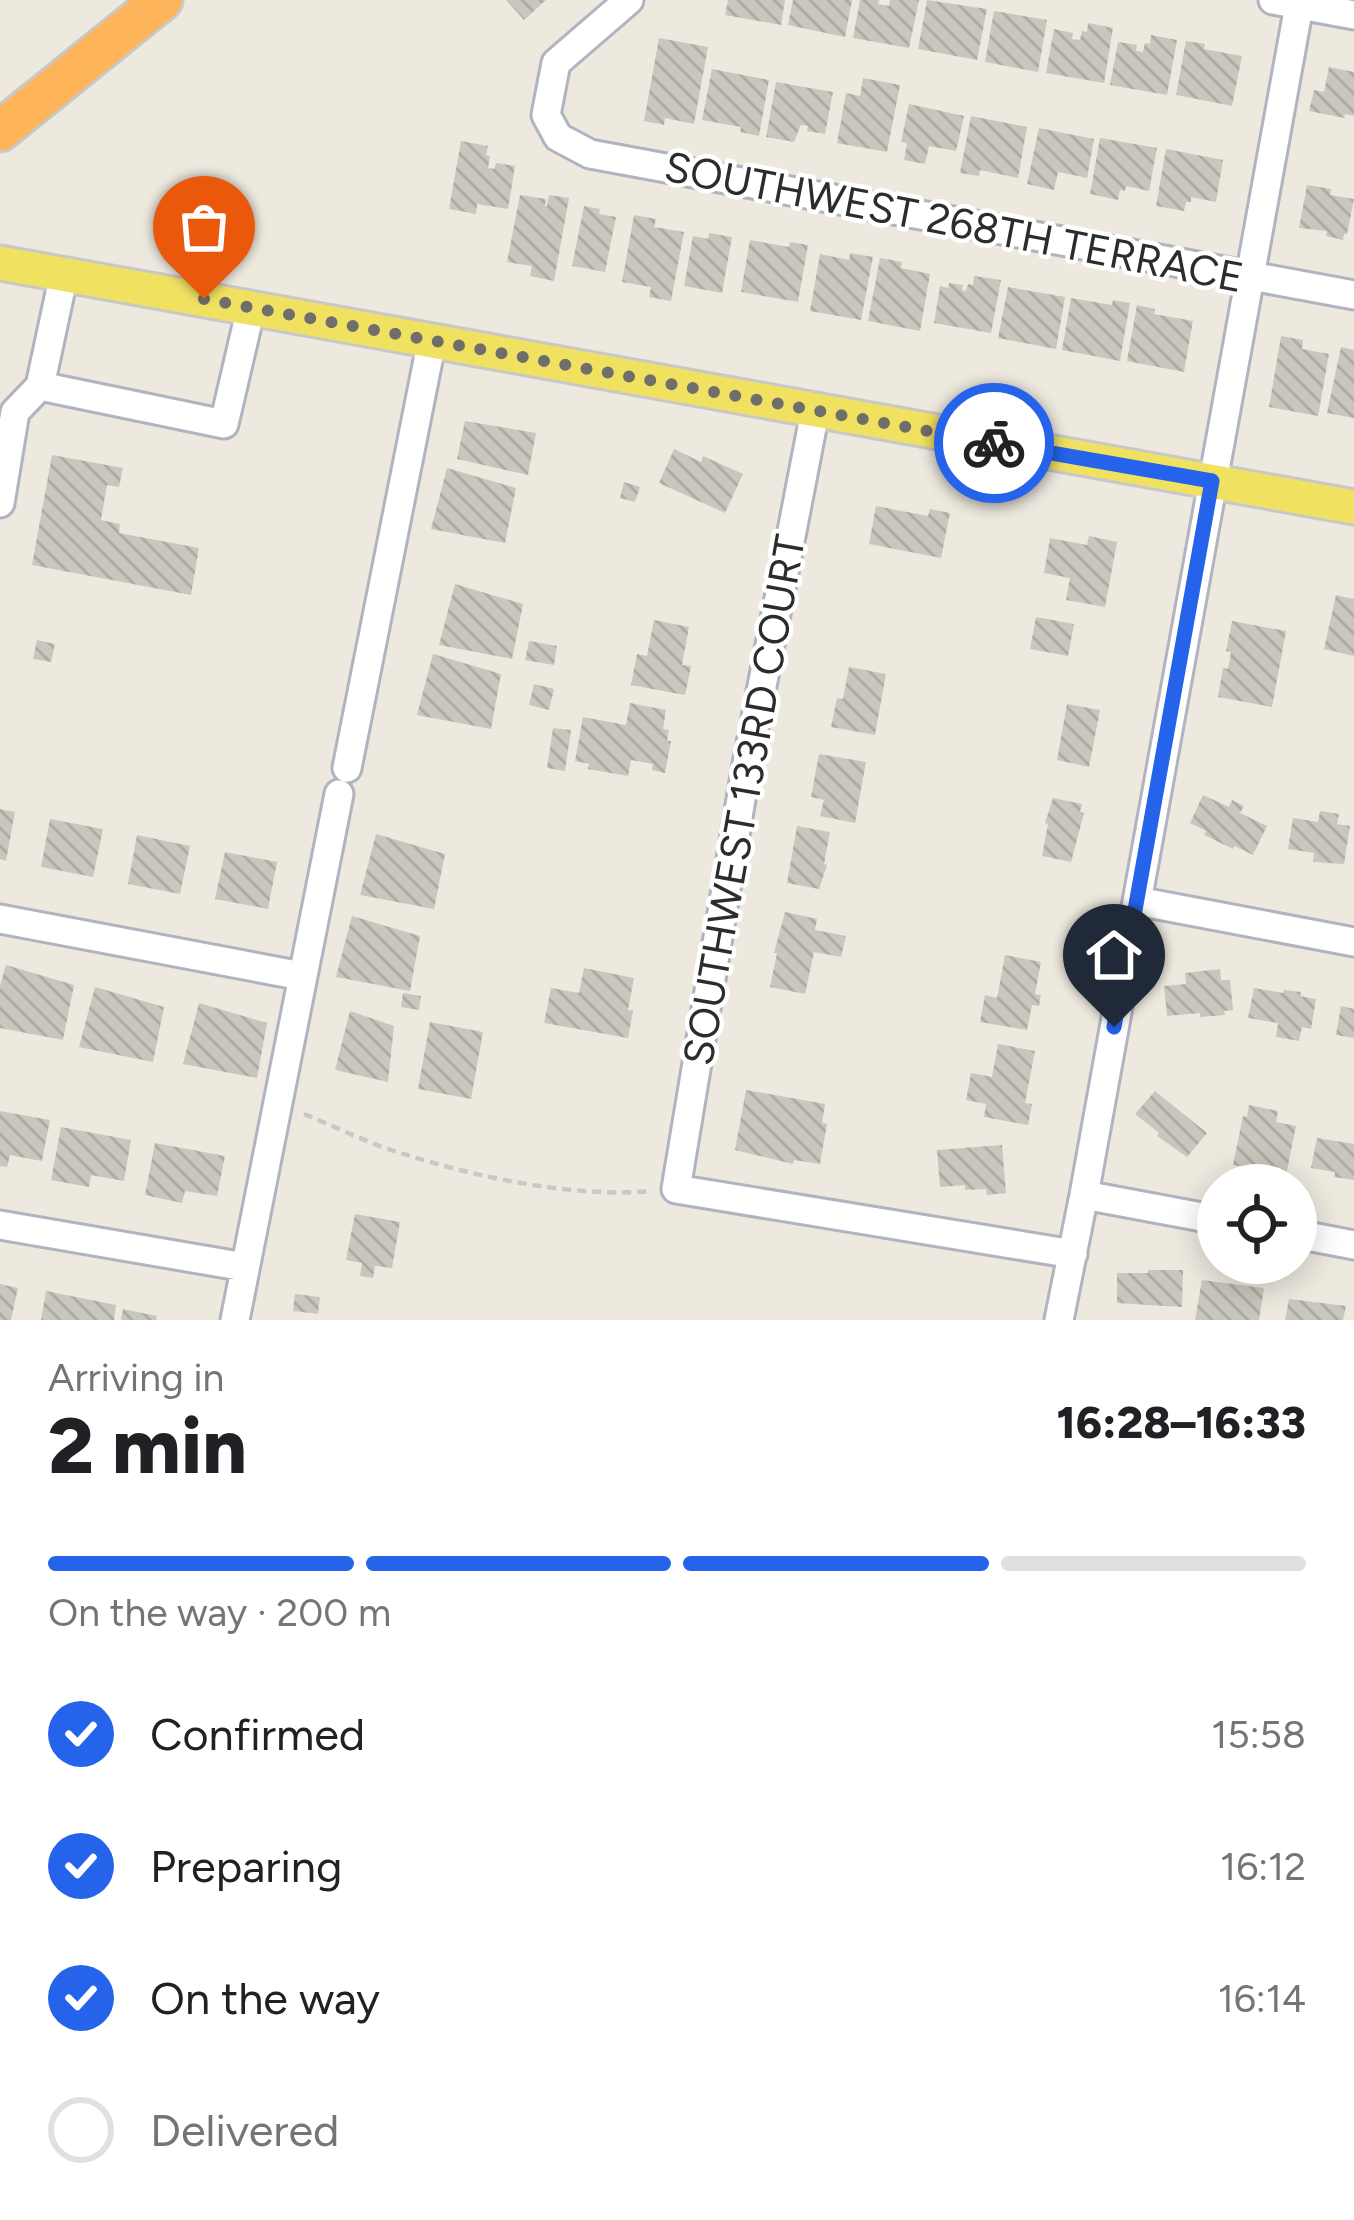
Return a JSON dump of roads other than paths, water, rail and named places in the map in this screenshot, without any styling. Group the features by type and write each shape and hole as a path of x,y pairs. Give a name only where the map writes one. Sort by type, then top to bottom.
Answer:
{"highway":[{"path":"0,130 162,0"}],"main road":[{"path":"0,263 1354,507"}],"street":[{"name":"SOUTHWEST 268TH TERRACE","path":"629,0 556,63 546,115 558,137 590,154 1354,295"},
{"path":"1059,1320 1251,277 1291,2 1354,15"},
{"path":"0,503 15,412 40,386 64,274"},
{"path":"40,386 224,424 250,308"},
{"path":"235,1320 432,340"},
{"name":"SOUTHWEST 133RD COURT","path":"815,412 746,770 676,1189 1072,1254"},
{"path":"1137,902 1354,942"},
{"path":"0,919 302,976"},
{"path":"1084,1195 1197,1216"},
{"path":"0,1225 245,1267"},
{"path":"1317,1238 1354,1245"}]}
